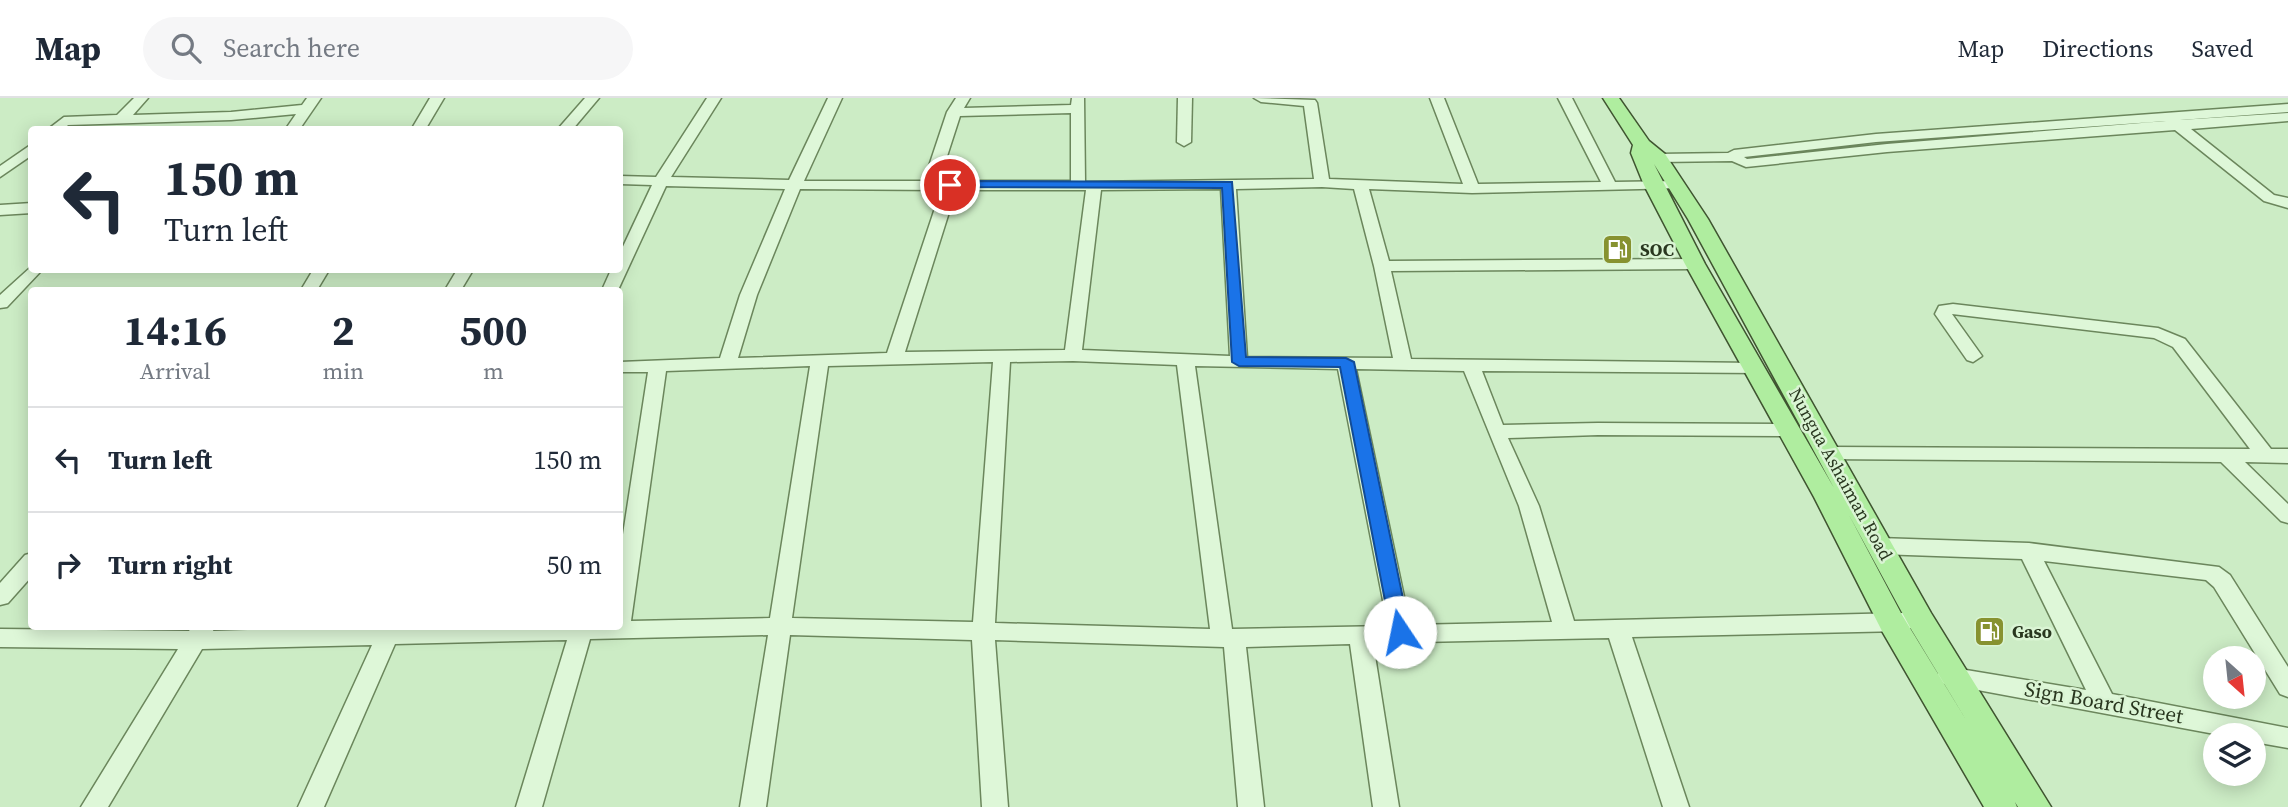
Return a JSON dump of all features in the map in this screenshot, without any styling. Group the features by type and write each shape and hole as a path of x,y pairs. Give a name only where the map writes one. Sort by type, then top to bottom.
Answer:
{"main road":[{"name":"Nungua Ashaiman Road","path":"1611,98 1651,151 1640,153 1665,185 1794,389 1921,621 2035,807"},
{"name":"Nungua Ashaiman Road","path":"1665,185 1695,264 1832,506 1892,622 2001,807"}],"street":[{"path":"121,119 141,98"},
{"path":"231,116 247,98"},
{"path":"420,126 437,98"},
{"path":"568,126 592,98"},
{"path":"623,261 661,181 714,98"},
{"path":"728,363 739,317 794,185 835,98"},
{"path":"931,183 954,112 963,98"},
{"path":"1184,142 1185,98"},
{"path":"1261,98 1310,100 1322,183"},
{"path":"1437,98 1472,189"},
{"path":"1565,98 1609,186"},
{"path":"58,126 64,121 231,116 310,104"},
{"path":"295,126 310,104"},
{"path":"954,112 1078,104 1086,186 1073,355"},
{"path":"1651,151 1735,157 1746,163 2288,108"},
{"path":"167,126 176,116"},
{"path":"1735,157 1737,153 1875,138 2288,117"},
{"path":"2172,121 2269,198 2288,203"},
{"path":"1875,138 1887,148"},
{"path":"0,173 28,151"},
{"path":"623,180 794,185 931,183 1086,186 1322,183 1472,189 1665,185"},
{"path":"894,358 950,185"},
{"path":"1228,185 1239,362"},
{"path":"1360,185 1382,266 1403,363"},
{"path":"0,210 28,208"},
{"path":"1382,266 1695,264"},
{"path":"1,303 31,273"},
{"path":"1973,356 1943,314 1945,310 2158,333 2179,343 2265,455"},
{"path":"623,367 1073,355 1239,362 1469,363 1755,369"},
{"path":"995,807 983,632 1002,356"},
{"path":"753,807 820,360"},
{"path":"1185,360 1251,807"},
{"path":"1346,362 1400,632"},
{"path":"1469,363 1496,432 1530,506 1565,628"},
{"path":"623,599 658,367"},
{"path":"1496,432 1598,429 1788,430"},
{"path":"1829,454 2095,453 2288,456"},
{"path":"2227,456 2288,516"},
{"path":"1879,546 2029,551 2211,573 2222,581 2288,687"},
{"path":"2029,551 2104,702"},
{"path":"0,597 28,566"},
{"path":"623,625 719,630 782,626 1228,637 1565,628 1618,631 1921,621"},
{"path":"0,638 200,634 387,636 587,630"},
{"path":"529,807 581,631"},
{"path":"1618,631 1676,807"},
{"path":"94,807 200,634"},
{"path":"1360,634 1386,807"},
{"path":"311,807 387,636"},
{"name":"Sign Board Street","path":"1920,671 2104,702 2288,738"}],"place":[{"name":"SOC","path":"1617,249"},
{"name":"Gaso","path":"1989,631"}],"route":[{"path":"950,185 1228,185 1239,362 1346,362 1400,632"}]}
